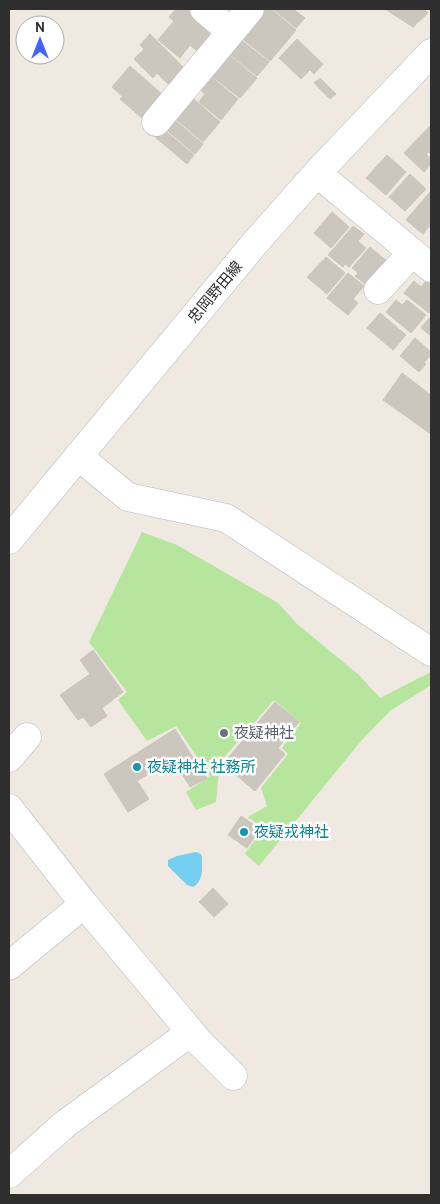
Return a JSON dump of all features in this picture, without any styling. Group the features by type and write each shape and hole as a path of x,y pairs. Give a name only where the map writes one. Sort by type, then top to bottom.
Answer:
{"street":[{"path":"204,9 231,32"},
{"path":"156,122 250,9"},
{"name":"忠岡野田線","path":"9,540 256,243 317,173 431,53"},
{"path":"317,173 422,260 378,290"},
{"path":"78,456 128,497 226,518 431,652"},
{"path":"9,758 27,738"},
{"path":"9,808 84,904 191,1032 233,1076"},
{"path":"9,966 84,904"},
{"path":"9,1174 65,1124 191,1032"}],"green space":[{"path":"142,532 177,545 278,603 297,624 359,675 380,698 431,672 431,685 390,711 361,741 259,866 245,854 263,828 248,817 267,806 261,788 288,754 282,748 301,723 274,700 220,762 216,802 196,810 186,792 210,776 176,726 147,741 118,700 127,692 89,642"}],"water":[{"path":"196,852 201,854 202,857 202,870 201,878 193,887 187,885 168,866 168,860"}],"building":[{"path":"176,9 190,9 219,33 201,54 190,45 180,58 158,40 174,21 169,17"},
{"path":"261,9 271,9 296,30 288,40 257,14"},
{"path":"273,9 293,9 305,18 296,28"},
{"path":"385,9 424,9 428,13 413,27"},
{"path":"256,14 288,40 270,61 239,36"},
{"path":"150,34 184,68 168,84 157,73 153,78 134,59 144,49 140,45"},
{"path":"240,39 269,62 257,76 228,53"},
{"path":"297,39 323,64 314,74 310,70 301,79 279,58"},
{"path":"225,52 257,78 240,98 208,73"},
{"path":"130,66 163,95 142,118 120,99 123,97 112,87"},
{"path":"210,76 238,99 221,120 199,102 205,94 199,89"},
{"path":"320,78 336,94 330,99 314,83"},
{"path":"189,95 220,122 203,142 172,116"},
{"path":"171,117 203,144 195,154 163,127"},
{"path":"431,125 431,154 428,152 426,154 431,159 431,164 424,172 404,153"},
{"path":"162,128 194,155 187,164 155,137"},
{"path":"387,155 406,172 386,195 366,178"},
{"path":"410,174 426,189 405,211 389,197"},
{"path":"430,192 431,224 423,234 406,220"},
{"path":"332,212 349,227 331,248 314,233"},
{"path":"353,226 364,234 358,241 366,248 349,267 345,264 343,267 328,255"},
{"path":"370,247 388,262 368,286 355,276 358,273 352,268"},
{"path":"326,257 345,273 327,294 307,277"},
{"path":"348,273 364,286 353,299 358,303 348,315 327,298"},
{"path":"414,281 421,287 426,281 431,285 431,310 429,313 404,293"},
{"path":"396,300 402,305 407,300 426,315 411,333 386,312"},
{"path":"380,313 406,335 393,350 367,328"},
{"path":"431,316 431,336 421,328"},
{"path":"415,338 431,352 424,363 426,364 419,372 400,356"},
{"path":"402,373 431,395 431,434 383,400"},
{"path":"93,650 123,692 102,708 107,716 91,727 83,717 78,720 60,695 90,674 80,660"},
{"path":"275,702 299,722 278,748 285,754 255,791 223,764"},
{"name":"夜疑神社 社務所","path":"175,729 194,759 174,772 168,762 137,781 149,799 128,812 104,774"},
{"path":"199,765 207,778 190,787 182,774"},
{"name":"夜疑戎神社","path":"241,816 260,829 247,848 228,835"},
{"path":"213,888 228,904 214,917 199,902"}],"place":[{"name":"夜疑神社","path":"224,733"},
{"name":"夜疑神社 社務所","path":"137,767"},
{"name":"夜疑戎神社","path":"244,832"}]}
